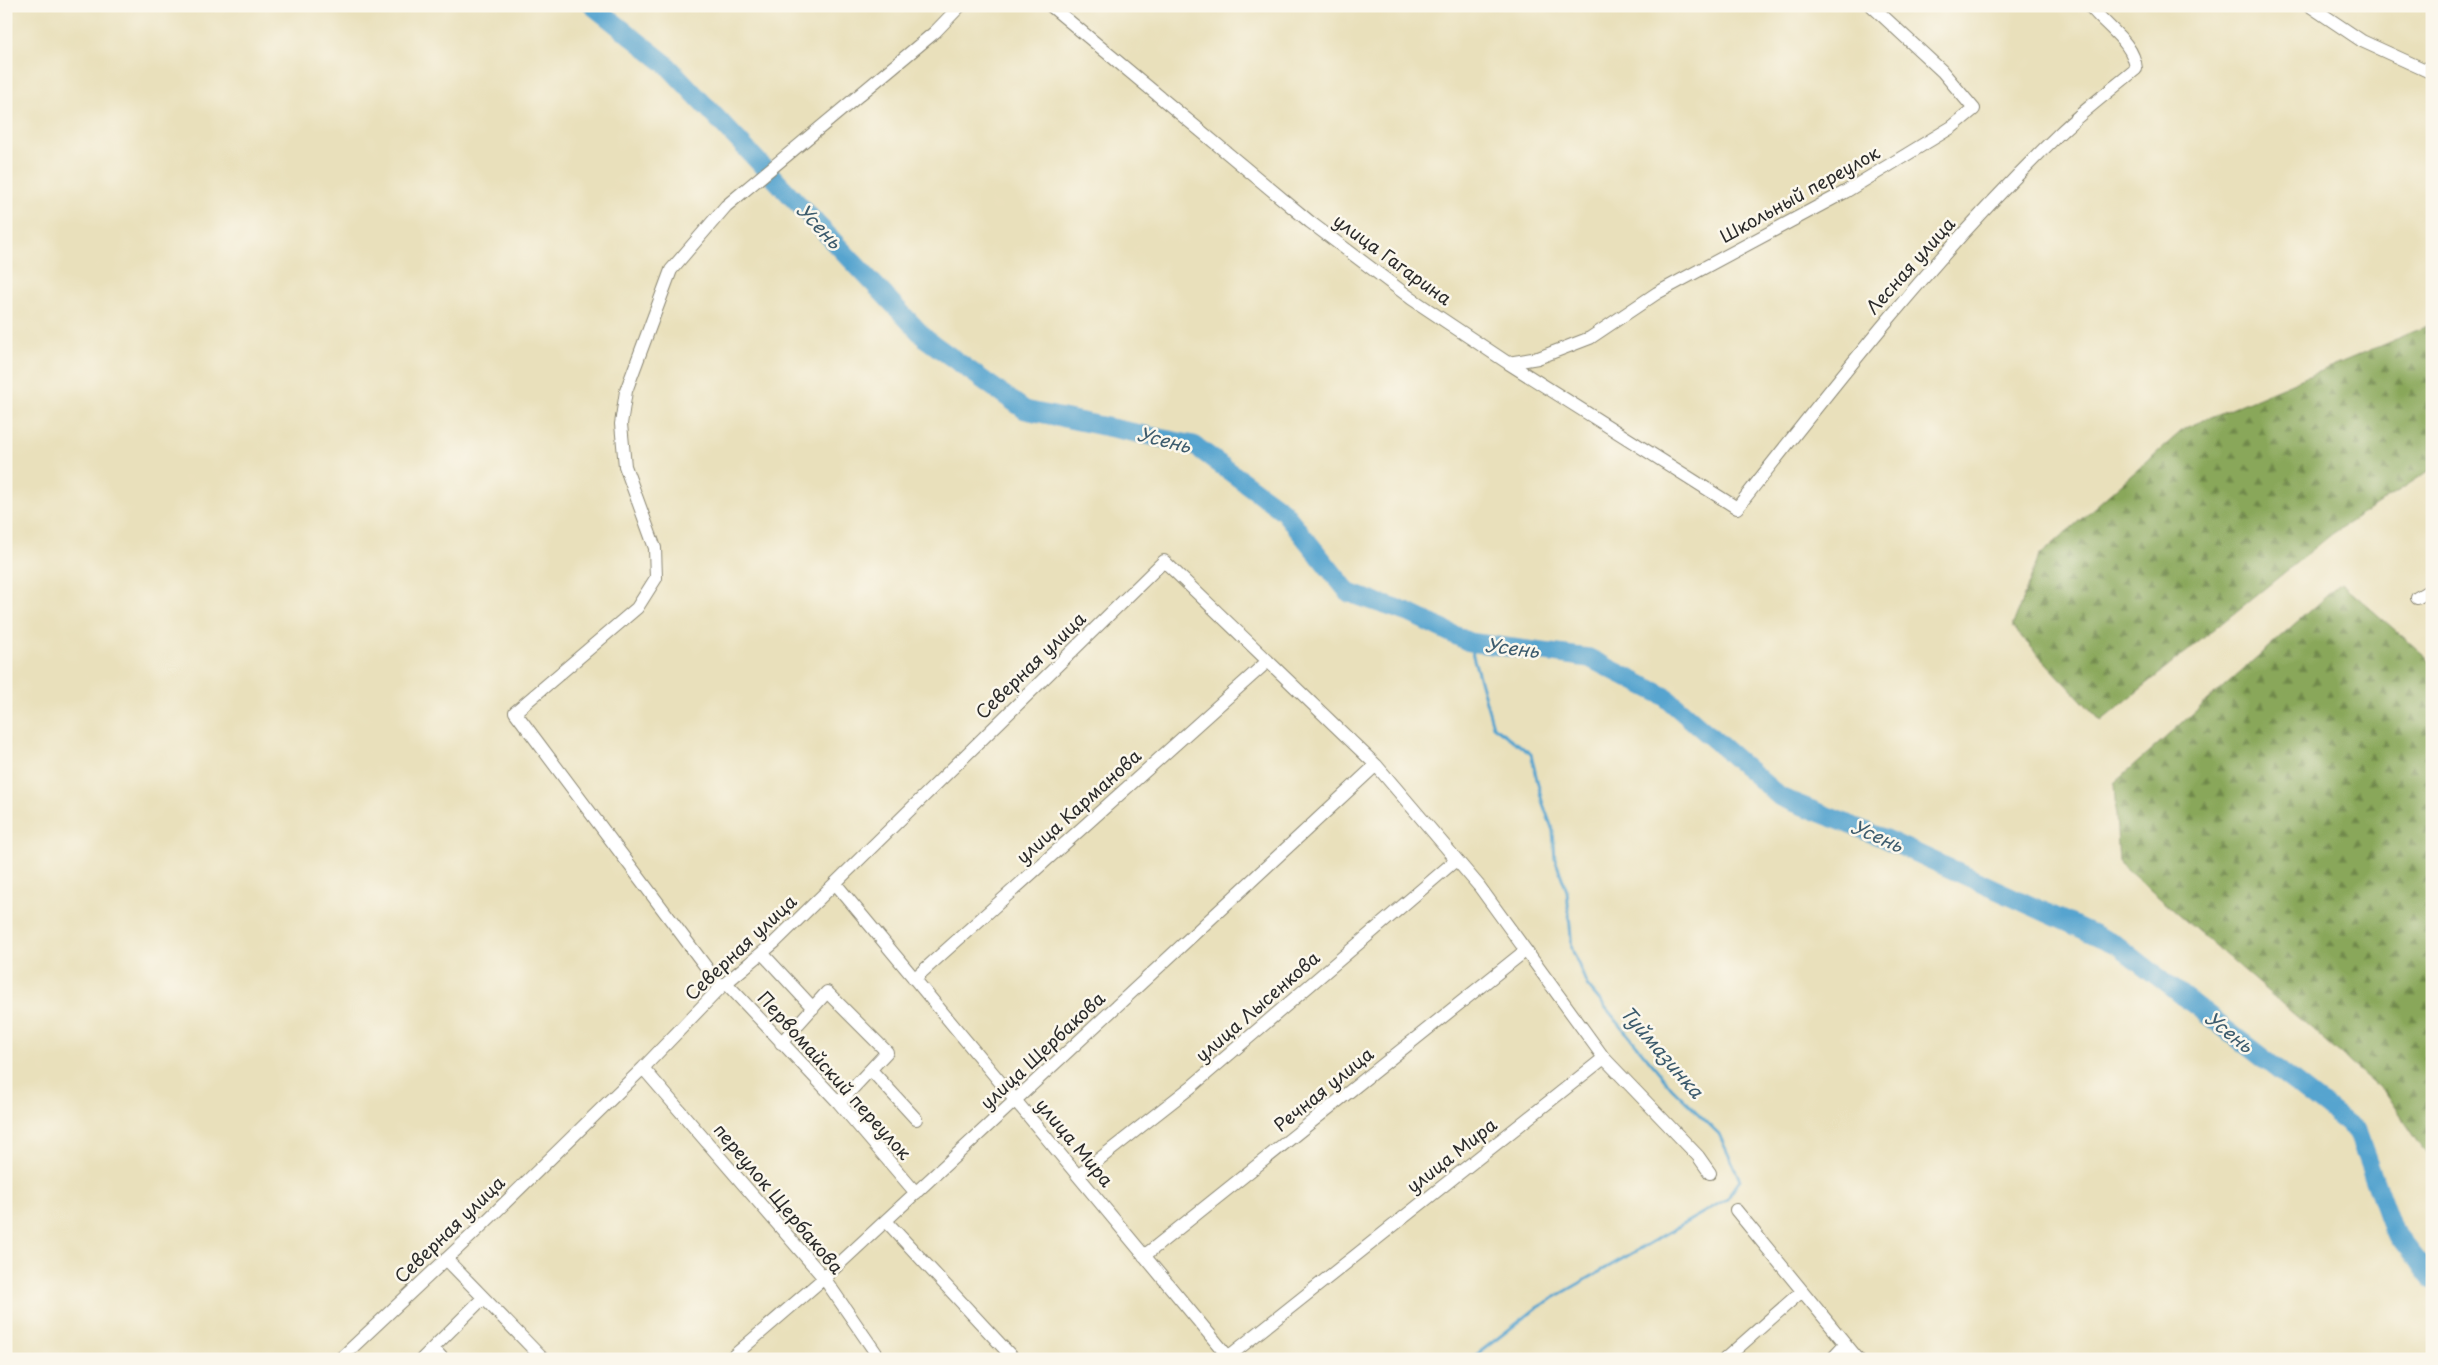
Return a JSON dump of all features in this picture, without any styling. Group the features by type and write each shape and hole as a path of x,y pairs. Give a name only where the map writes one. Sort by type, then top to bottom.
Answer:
{"street":[{"name":"Первомайский переулок","path":"916,1192 839,1103 723,985 515,712 637,608 656,578 655,548 625,466 621,424 626,391 672,270 726,206 935,32 960,6"},
{"name":"улица Гагарина","path":"1051,6 1310,222 1412,299 1508,363 1737,508"},
{"name":"Школьный переулок","path":"1508,363 1538,358 1590,338 1657,293 1845,192 1952,127 1974,109 1942,71 1872,6"},
{"name":"Лесная улица","path":"1737,508 1866,343 1937,262 2062,131 2136,70 2135,59 2129,46 2090,6"},
{"path":"2310,6 2362,41 2432,73"},
{"name":"Северная улица","path":"340,1359 643,1068 723,985 762,953 835,883 1164,561 1268,661"},
{"path":"2417,598 2432,589"},
{"path":"1268,661 1376,765 1479,886 1604,1058 1698,1156 1710,1174"},
{"name":"улица Карманова","path":"914,978 1268,661"},
{"name":"улица Щербакова","path":"730,1359 824,1278 886,1221 1376,765"},
{"name":"улица Лысенкова","path":"1079,1175 1191,1086 1456,860"},
{"name":"улица Мира","path":"835,883 1229,1358 1604,1058"},
{"name":"Речная улица","path":"1144,1256 1526,951"},
{"path":"762,953 813,1008"},
{"path":"781,1043 827,992 887,1052 839,1103"},
{"name":"переулок Щербакова","path":"643,1068 824,1278 880,1359"},
{"path":"870,1070 916,1119"},
{"path":"1736,1210 1858,1359"},
{"path":"886,1221 1014,1359"},
{"path":"446,1259 539,1357"},
{"path":"1726,1359 1802,1291"},
{"path":"422,1359 483,1298"},
{"path":"1832,1359 1845,1345"},
{"path":"433,1348 443,1359"}],"green space":[{"path":"2432,324 2432,469 2332,534 2101,721 2012,627 2039,556 2185,428"},
{"path":"2341,583 2432,662 2432,1162 2385,1093 2119,863 2114,783"}],"waterway":[{"name":"Усень","path":"593,6 666,64 926,339 1025,410 1194,445 1283,511 1349,593 1409,613 1469,642 1589,658 1664,696 1780,797 1883,838 2117,945 2357,1131 2392,1228 2432,1279"},
{"name":"Туймазинка","path":"1469,642 1493,726 1531,754 1542,801 1553,831 1555,859 1567,891 1572,949 1587,985 1672,1088 1719,1134 1740,1180 1727,1199 1538,1307 1471,1359"}]}
